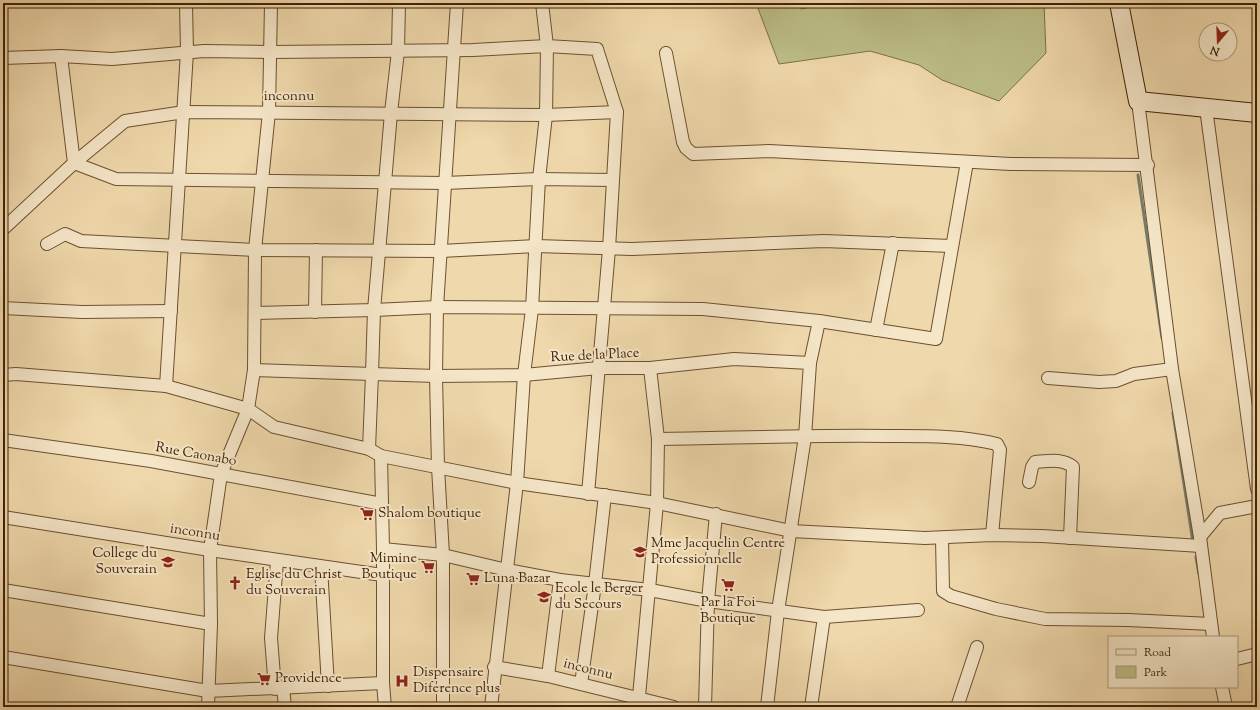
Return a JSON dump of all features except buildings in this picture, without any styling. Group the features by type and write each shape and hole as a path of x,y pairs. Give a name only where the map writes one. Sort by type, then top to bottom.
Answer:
{"main road":[{"path":"1119,3 1138,101 1257,113"}],"street":[{"path":"166,386 184,112 187,52 186,3"},
{"path":"208,707 211,624 210,550 221,474 248,409 254,370 255,250 269,112 271,3"},
{"path":"369,449 374,310 381,250 385,183 398,51 399,3"},
{"path":"443,707 443,555 438,467 436,376 437,307 457,3"},
{"path":"491,707 494,667 518,483 524,375 532,309 539,180 546,115 547,46 542,3"},
{"path":"3,58 61,56 112,59 187,52 398,51 547,46 597,49 617,112 609,249 588,494"},
{"path":"666,53 683,142 686,148 693,154 769,151 1011,164 1148,165"},
{"path":"61,56 74,163 116,179 385,183 612,180"},
{"path":"1138,101 1148,165 1172,369 1201,541 1213,636"},
{"path":"1206,108 1257,489"},
{"name":"inconnu","path":"3,229 74,163 125,121 184,112 546,115 617,112"},
{"path":"255,313 437,307 532,309 703,309 819,321 936,339 951,246 968,162"},
{"path":"46,244 65,234 81,241 255,250 441,250 536,246 609,249 824,241 951,246"},
{"path":"876,330 893,244"},
{"path":"315,312 316,250"},
{"path":"3,308 82,312 171,311"},
{"path":"767,707 778,611 805,437 810,363 819,321"},
{"path":"650,368 734,359 810,363"},
{"name":"Rue de la Place","path":"254,370 436,376 524,375 599,368 650,368 658,439 657,502 650,590 638,703"},
{"path":"1048,378 1099,382 1116,381 1134,374 1172,369"},
{"path":"3,375 16,374 166,386 248,409 274,427 369,449 381,456 518,483 588,494 657,502 791,531 942,538 992,535 1201,541"},
{"path":"658,439 805,437 838,435 943,437 997,444 1000,450 992,535"},
{"name":"Rue Caonabo","path":"3,440 151,461 382,504"},
{"path":"381,456 383,683 385,707"},
{"path":"1030,482 1032,467 1036,462 1067,462 1073,467 1070,538"},
{"path":"581,684 595,584 605,495"},
{"path":"1201,541 1220,513 1257,506"},
{"path":"705,707 708,601 716,514"},
{"name":"inconnu","path":"3,517 321,567 382,575"},
{"path":"942,538 943,591 951,596 996,609 1045,620 1128,620 1211,624"},
{"path":"383,549 443,555 507,570 560,580 650,590 708,601 824,617 918,610"},
{"path":"277,560 271,638 279,689 285,707"},
{"path":"321,567 328,686"},
{"path":"548,676 560,580"},
{"path":"3,590 211,624"},
{"path":"811,707 824,617"},
{"path":"957,707 977,647"},
{"path":"1238,659 1257,654"},
{"path":"3,657 208,692 383,683"},
{"name":"inconnu","path":"494,667 548,676 581,684 638,703 674,707"},
{"path":"1222,688 1226,707"}],"green space":[{"path":"756,3 800,3 801,9 830,3 1044,3 1046,53 999,101 942,80 919,65 870,51 779,64"}],"waterway":[{"path":"1138,175 1162,338"},
{"path":"1173,413 1193,542"},
{"path":"1196,557 1199,574"}],"place":[{"name":"Shalom boutique","path":"367,514"},
{"name":"Mme Jacquelin Centre Professionnelle","path":"640,552"},
{"name":"College du Souverain","path":"168,562"},
{"name":"Mimine Boutique","path":"428,567"},
{"name":"Luna Bazar","path":"473,579"},
{"name":"Eglise du Christ du Souverain","path":"235,583"},
{"name":"Par la Foi Boutique","path":"728,585"},
{"name":"Ecole le Berger du Secours","path":"544,597"},
{"name":"Providence","path":"264,679"},
{"name":"Dispensaire Diference plus","path":"402,681"}]}
